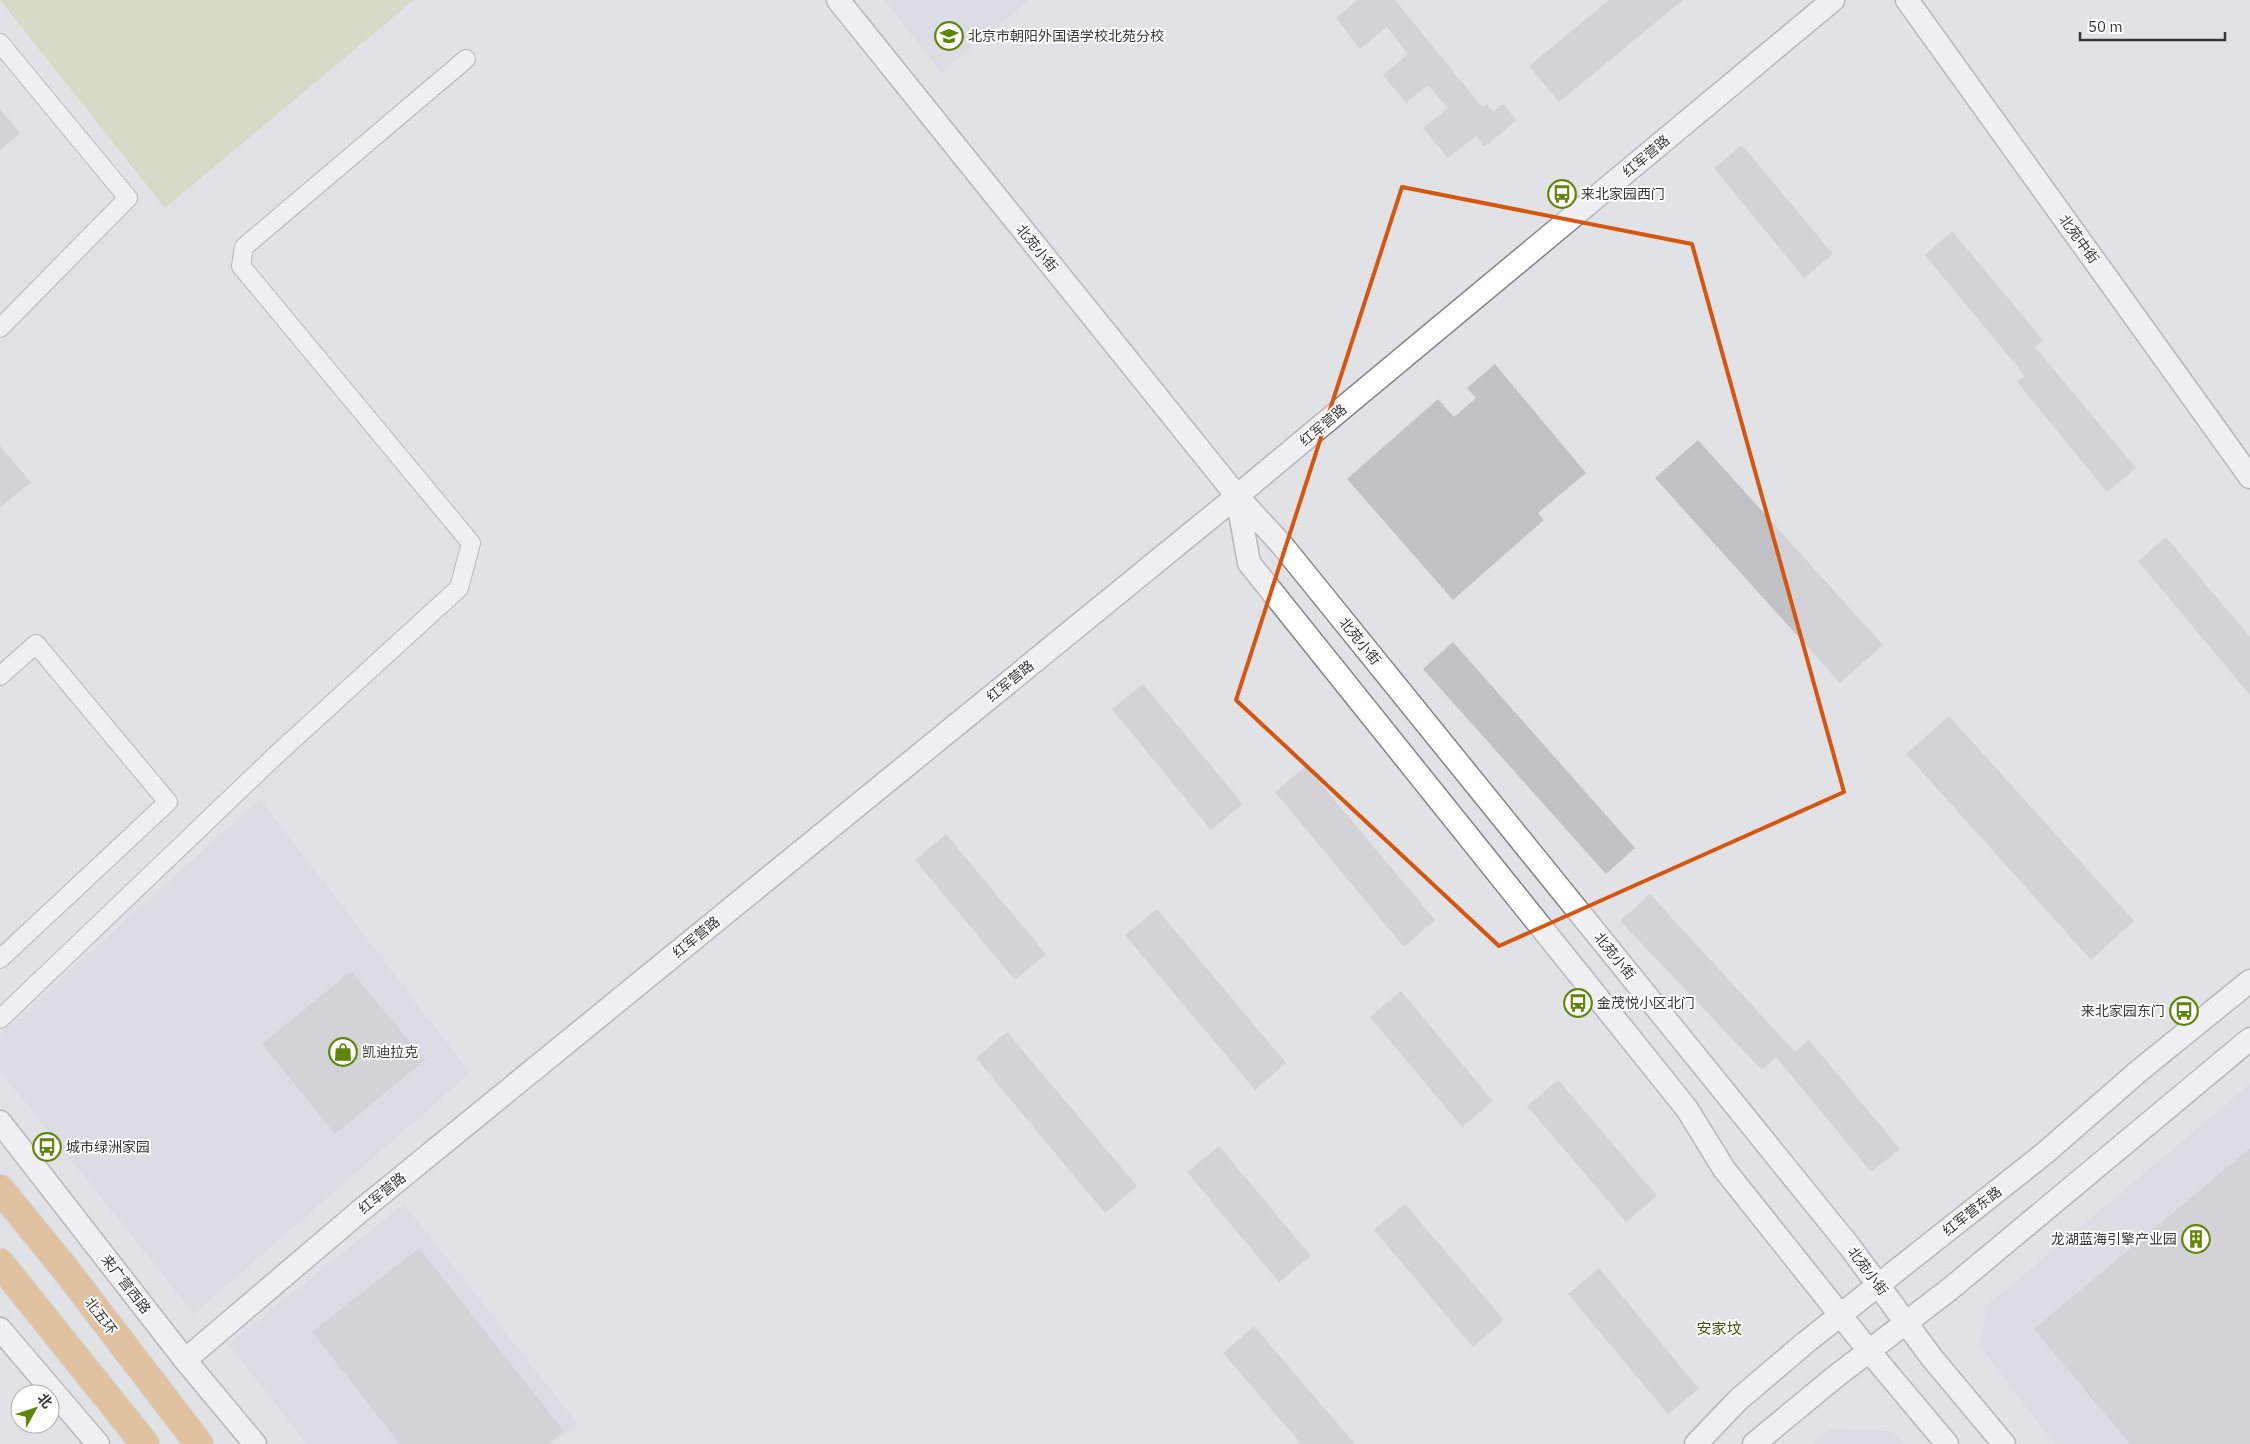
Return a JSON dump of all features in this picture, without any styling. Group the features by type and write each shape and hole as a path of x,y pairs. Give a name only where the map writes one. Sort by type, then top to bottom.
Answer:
{"highway":[{"name":"北五环","path":"0,1189 66,1270 199,1444"},
{"path":"0,1263 145,1444"}],"street":[{"name":"北苑小街","path":"838,0 1237,496 1288,553 1850,1247 1932,1358 2004,1444"},
{"name":"红军营路","path":"184,1360 359,1212 1237,496 1833,0"},
{"name":"北苑中街","path":"1907,0 2250,478"},
{"path":"0,43 128,198 0,328"},
{"path":"0,1019 275,756 459,588 472,543 241,266 244,247 466,59"},
{"name":"北苑小街","path":"1237,496 1249,563 1687,1109 1724,1169 1869,1351 1947,1444"},
{"path":"0,676 36,644 168,802 0,959"},
{"name":"红军营东路","path":"1696,1444 1738,1400 1840,1315 2045,1153 2140,1070 2250,981"},
{"path":"1754,1444 1869,1351 1950,1289 2250,1039"},
{"name":"来广营西路","path":"0,1122 184,1360 254,1444"},
{"path":"0,1329 98,1444"}],"highlighted area":[{"path":"1402,187 1692,244 1844,792 1499,946 1236,700"}],"shaded area":[{"name":"北京市朝阳外国语学校北苑分校","path":"884,0 1029,0 941,72"},
{"path":"260,799 470,1073 194,1314 0,1071 0,1034"},
{"name":"龙湖蓝海引擎产业园","path":"2250,1084 2250,1444 2054,1444 1979,1345 1988,1305"},
{"path":"404,1204 578,1424 553,1444 307,1444 228,1344"},
{"path":"1831,1429 1893,1431 1904,1444 1812,1444"}],"green space":[{"path":"0,0 414,0 165,208"}],"building":[{"path":"1357,0 1395,0 1482,107 1487,104 1493,112 1503,104 1517,120 1484,147 1476,136 1448,158 1423,128 1448,108 1428,85 1406,103 1383,75 1408,54 1387,27 1360,49 1336,18"},
{"path":"1609,0 1683,0 1559,102 1529,66"},
{"path":"0,109 20,133 0,150"},
{"path":"1742,145 1833,254 1804,278 1714,168"},
{"path":"1952,231 2043,340 2035,347 2136,468 2107,492 2017,382 2025,376 1925,255"},
{"path":"1495,364 1586,473 1538,513 1544,520 1453,600 1347,479 1438,399 1454,417 1476,398 1467,388"},
{"path":"1698,440 1883,645 1840,683 1655,478"},
{"path":"0,446 31,482 0,508"},
{"path":"2166,537 2250,637 2250,695 2138,561"},
{"path":"1453,642 1635,848 1606,874 1423,669"},
{"path":"1143,684 1243,804 1211,830 1112,709"},
{"path":"1949,716 2134,921 2091,960 1906,754"},
{"path":"1306,766 1435,920 1404,947 1275,792"},
{"path":"946,834 1046,954 1015,980 915,860"},
{"path":"1650,894 1795,1052 1809,1040 1900,1149 1871,1172 1776,1057 1762,1070 1620,921"},
{"path":"1157,909 1286,1063 1255,1090 1125,935"},
{"name":"凯迪拉克","path":"351,971 425,1060 335,1134 262,1044"},
{"path":"1401,991 1493,1101 1462,1127 1370,1017"},
{"path":"1007,1032 1137,1186 1105,1213 976,1058"},
{"path":"1558,1080 1657,1196 1626,1222 1527,1106"},
{"path":"1219,1146 1311,1256 1279,1282 1187,1172"},
{"name":"龙湖蓝海引擎产业园","path":"2250,1148 2250,1444 2130,1444 2034,1329"},
{"path":"1405,1204 1504,1320 1473,1347 1374,1230"},
{"path":"419,1248 564,1431 548,1444 400,1444 312,1332"},
{"path":"1599,1268 1699,1389 1668,1414 1568,1294"},
{"path":"1254,1326 1355,1444 1301,1444 1223,1353"}],"place":[{"name":"北京市朝阳外国语学校北苑分校","path":"949,36"},
{"name":"来北家园西门","path":"1562,194"},
{"name":"金茂悦小区北门","path":"1578,1003"},
{"name":"来北家园东门","path":"2184,1011"},
{"name":"凯迪拉克","path":"343,1052"},
{"name":"城市绿洲家园","path":"47,1147"},
{"name":"龙湖蓝海引擎产业园","path":"2196,1239"}],"district":[{"name":"安家坟","path":"1719,1329"}]}
